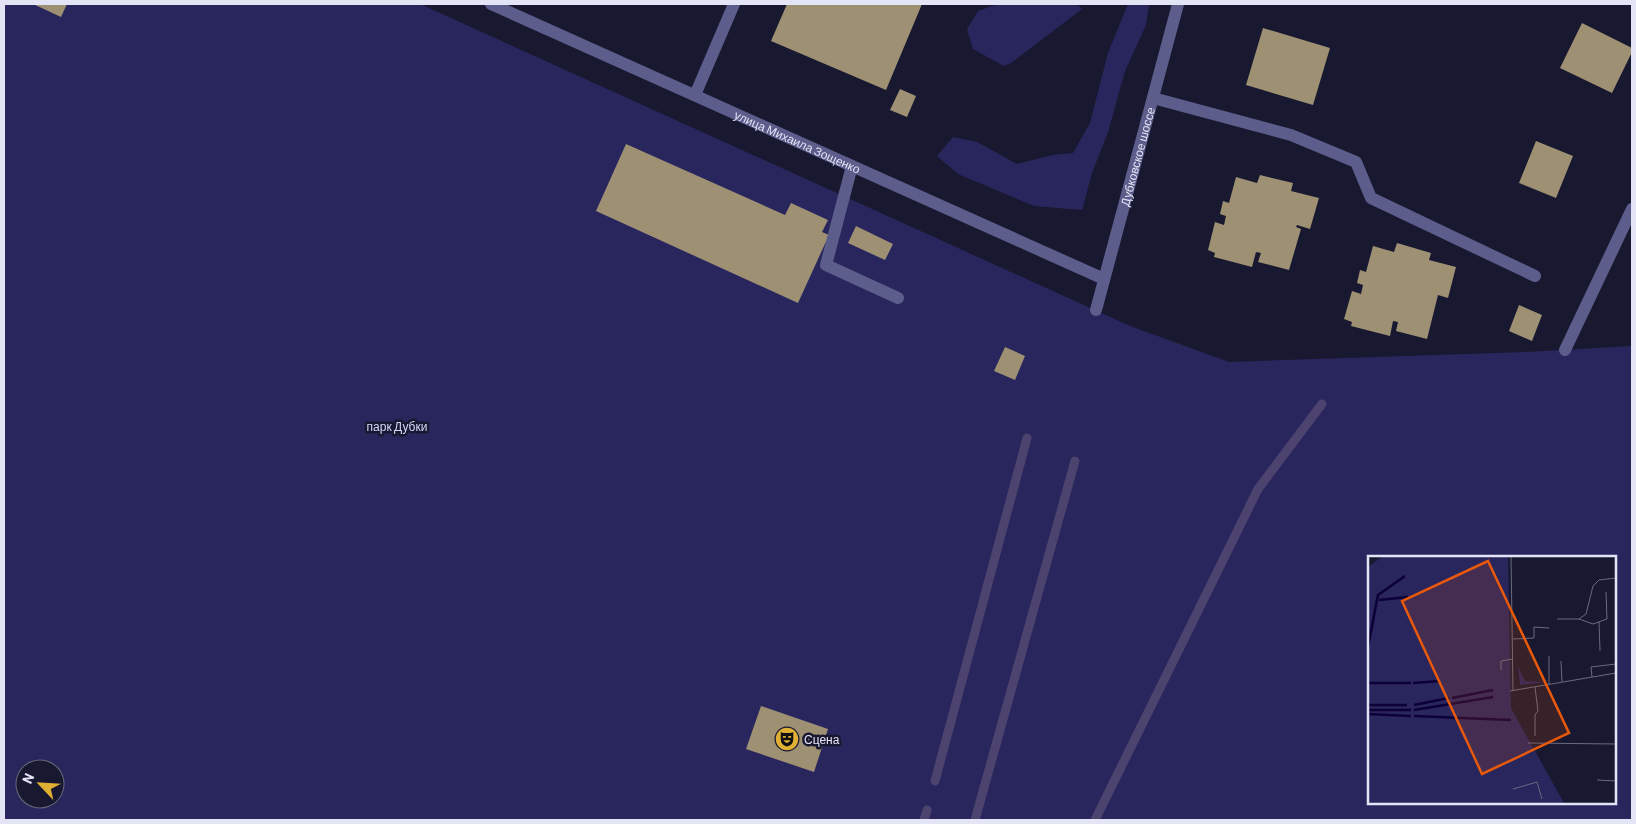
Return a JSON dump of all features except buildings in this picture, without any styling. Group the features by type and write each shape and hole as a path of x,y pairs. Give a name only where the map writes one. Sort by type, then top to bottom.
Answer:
{"street":[{"name":"улица Михаила Зощенко","path":"491,4 1104,279"},
{"path":"695,95 734,4"},
{"name":"Дубковское шоссе","path":"1096,310 1178,4"},
{"path":"1153,98 1291,135 1356,162 1371,198 1535,276"},
{"path":"852,166 826,265 898,298"},
{"path":"1565,350 1632,209"}],"green space":[{"name":"парк Дубки","path":"4,4 420,4 1130,326 1229,362 1527,352 1632,346 1632,820 4,820"},
{"path":"998,4 1077,4 1082,9 1011,63 1004,66 973,49 967,29 978,11"},
{"path":"1128,4 1149,4 1146,25 1125,71 1108,132 1092,173 1082,210 1034,206 958,174 937,156 953,137 977,142 1017,164 1053,155 1073,153 1090,123 1108,53"}],"waterway":[{"path":"1095,820 1258,489 1322,404"},
{"path":"935,781 1027,438"},
{"path":"975,820 1075,461"},
{"path":"924,820 927,810"}],"place":[{"name":"Сцена","path":"787,739"}]}
